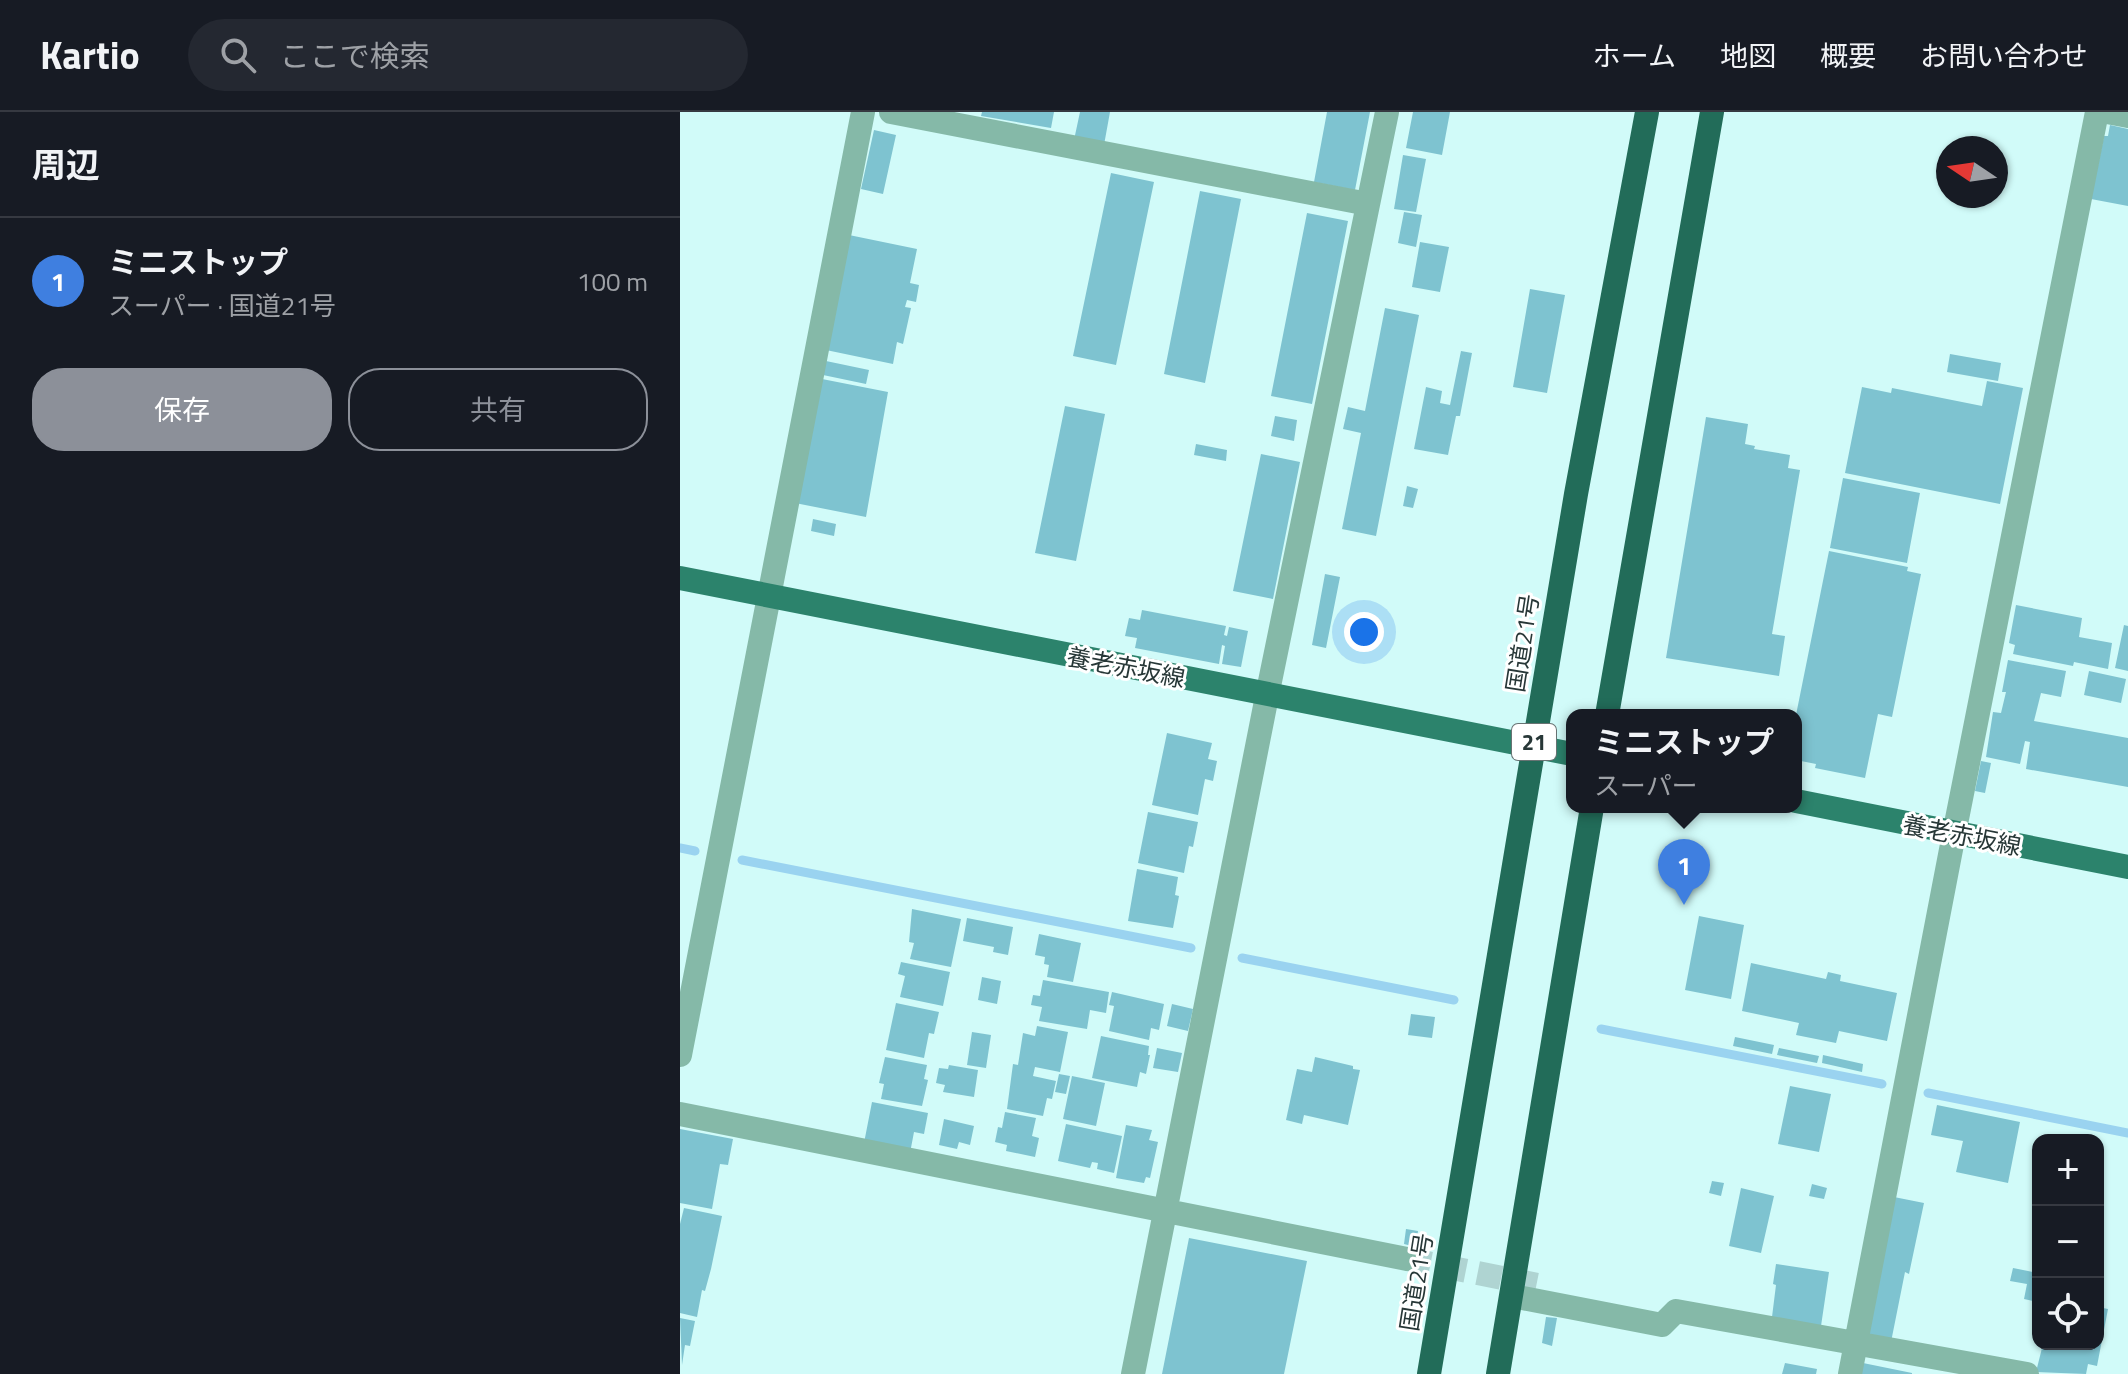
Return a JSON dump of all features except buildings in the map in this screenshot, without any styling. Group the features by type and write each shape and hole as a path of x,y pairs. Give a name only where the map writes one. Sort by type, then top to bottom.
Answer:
{"highway":[{"name":"国道21号","path":"1429,1374 1576,494 1647,112"},
{"path":"1608,709 1712,112"},
{"path":"1498,1374 1591,813"}],"main road":[{"name":"養老赤坂線","path":"680,578 1566,753"},
{"name":"養老赤坂線","path":"1802,802 2128,867"}],"street":[{"path":"680,1055 863,112"},
{"path":"891,112 1368,204"},
{"path":"1133,1374 1267,696 1387,112"},
{"path":"1850,1374 2097,112"},
{"path":"2107,112 2128,116"},
{"path":"680,1114 1407,1259"},
{"path":"1548,1287 2027,1374"},
{"path":"1512,1296 1662,1325 1676,1311"}],"waterway":[{"path":"680,848 695,851"},
{"path":"742,860 1191,948"},
{"path":"1242,958 1454,1000"},
{"path":"1601,1029 1882,1084"},
{"path":"1928,1093 2128,1133"}],"tunnel":[{"path":"1407,1259 1548,1287"}],"place":[{"name":"ミニストップ","path":"1684,905"}]}
